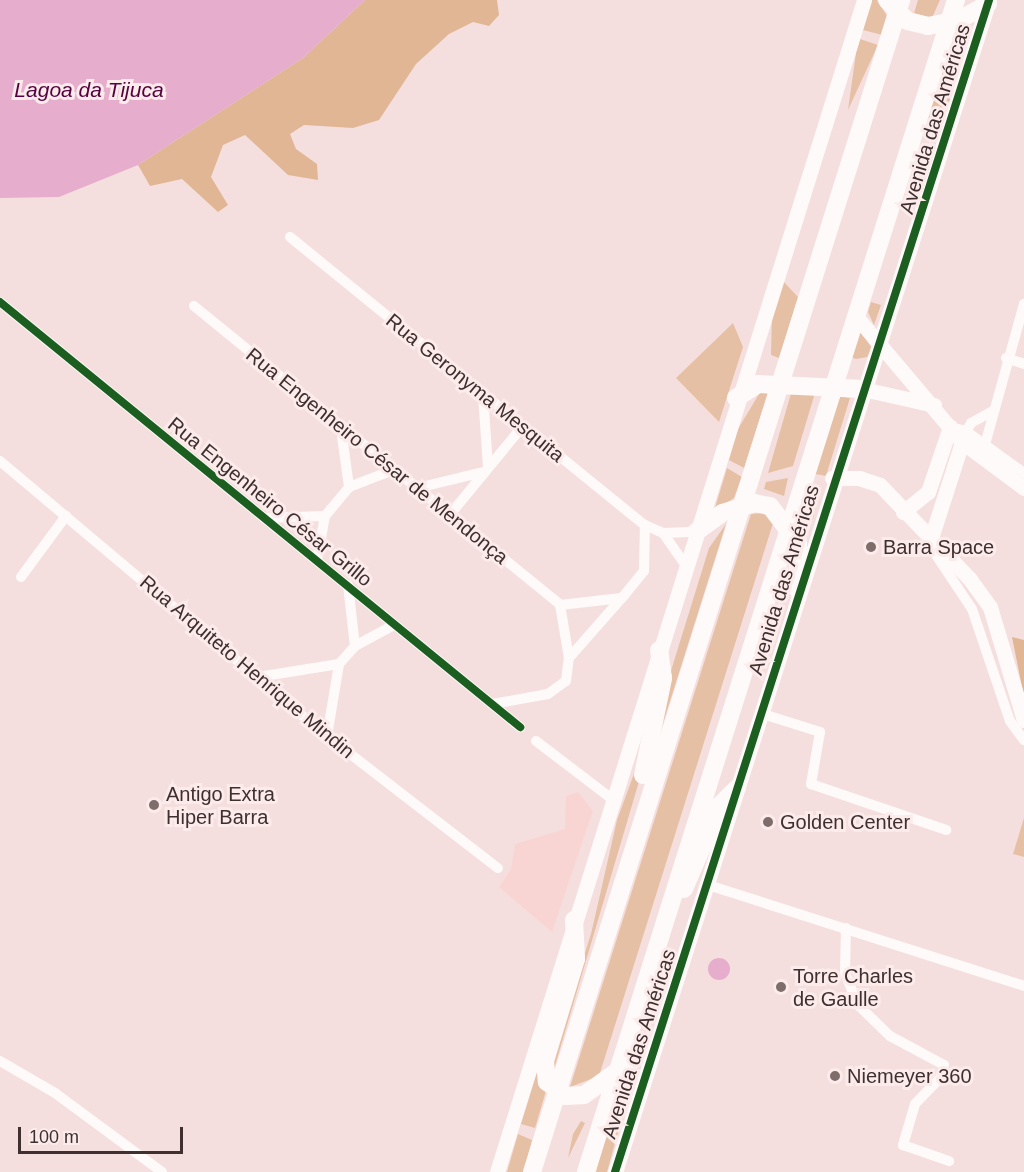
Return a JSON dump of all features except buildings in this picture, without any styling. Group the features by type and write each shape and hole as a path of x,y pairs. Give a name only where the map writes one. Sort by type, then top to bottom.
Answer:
{"highway":[{"name":"Avenida das Américas","path":"586,1172 788,524 956,0"},
{"path":"532,1172 555,1090 628,857 780,383 895,5 916,25 947,23 988,2"},
{"path":"736,398 752,386 780,383 862,389"},
{"path":"696,532 741,507 764,504 788,524 798,543 798,590"},
{"path":"628,857 626,836 663,678 660,650"},
{"path":"670,905 682,894 720,805 737,788"},
{"path":"574,920 576,959 544,1069 555,1090 575,1097 614,1077 654,1045"}],"main road":[{"path":"497,1172 736,398 864,0"},
{"name":"Avenida das Américas","path":"615,1172 654,1045 708,885 832,478 862,389 881,345 988,2"},
{"path":"855,315 934,405 950,427 964,436 1024,488"},
{"path":"862,389 934,405"},
{"path":"903,512 928,492 950,427"},
{"path":"932,534 964,436"},
{"path":"832,478 870,480 903,512 932,534 990,607 1024,720"}],"street":[{"name":"Rua Geronyma Mesquita","path":"290,237 645,525 663,532 696,532"},
{"name":"Rua Engenheiro César Grillo","path":"0,302 520,727"},
{"path":"1024,304 991,412 983,453 1024,473"},
{"name":"Rua Engenheiro César de Mendonça","path":"194,306 413,489 560,605"},
{"path":"1006,358 1024,364"},
{"path":"483,394 486,470"},
{"path":"964,436 991,412"},
{"path":"448,517 522,427"},
{"path":"341,429 349,487"},
{"name":"Rua Arquiteto Henrique Mindin","path":"0,461 327,736 498,868"},
{"path":"413,489 486,470"},
{"path":"317,560 325,516 349,487 391,471"},
{"path":"21,577 66,516"},
{"path":"264,518 325,516"},
{"path":"569,658 644,572 645,525"},
{"path":"663,532 685,565"},
{"path":"932,534 928,542 972,609 1010,721 1024,740"},
{"path":"348,585 355,646"},
{"path":"493,704 558,689 566,681 569,658 560,605 622,598"},
{"path":"327,736 339,664 355,646 394,625"},
{"path":"258,677 339,664"},
{"path":"760,713 820,732 811,784 946,830"},
{"path":"536,741 612,799"},
{"path":"708,885 1024,986"},
{"path":"846,928 845,973 858,1005 890,1036 942,1062 943,1075 915,1104 903,1144 949,1161"},
{"path":"0,1061 55,1093 162,1172"}],"shaded area":[{"path":"365,0 497,0 499,15 489,26 473,22 449,34 416,64 379,120 353,128 304,125 290,134 296,149 317,164 318,180 288,175 245,135 223,145 211,177 228,205 218,212 182,179 150,186 138,165 303,58"},
{"path":"871,0 877,0 887,16 882,35 863,30"},
{"path":"918,0 940,0 932,18 914,13"},
{"path":"971,26 964,50 950,44 952,34"},
{"path":"860,39 878,45 848,110 856,53"},
{"path":"946,56 962,58 943,124 932,132 925,130"},
{"path":"783,281 798,297 779,358 771,355 772,314"},
{"path":"871,302 881,305 874,325 868,312"},
{"path":"733,323 743,347 719,422 676,378"},
{"path":"860,331 872,348 867,357 856,359 851,357"},
{"path":"762,389 769,389 744,468 729,460 738,429"},
{"path":"792,390 815,393 793,466 768,473"},
{"path":"840,396 850,398 826,476 815,474"},
{"path":"727,468 742,477 734,498 714,511"},
{"path":"788,478 784,496 764,489 766,482"},
{"path":"805,503 815,508 813,520 802,515"},
{"path":"765,513 775,517 599,1076 570,1087 751,514"},
{"path":"726,524 653,755 661,703 709,548"},
{"path":"1012,637 1024,640 1024,697"},
{"path":"646,741 643,768 554,1069 552,1056 591,934 617,820"},
{"path":"578,792 593,811 552,932 499,887 511,869 515,844 565,829 566,796"},
{"path":"1024,818 1024,857 1013,854"},
{"path":"638,1068 623,1117 614,1114 624,1080"},
{"path":"538,1069 546,1091 535,1128 521,1124"},
{"path":"581,1121 585,1123 568,1158 573,1134"},
{"path":"610,1123 620,1125 607,1172 596,1172"},
{"path":"518,1134 532,1140 524,1172 507,1172"}],"water":[{"name":"Lagoa da Tijuca","path":"0,0 365,0 303,58 138,165 59,197 0,198"},
{"path":"719,958 727,961 730,969 727,977 719,980 711,977 708,969 711,961"}],"cycle path":[{"path":"615,1172 989,0"},
{"path":"0,302 520,727"}],"place":[{"name":"Barra Space","path":"871,547"},
{"name":"Antigo Extra Hiper Barra","path":"154,805"},
{"name":"Golden Center","path":"768,822"},
{"name":"Torre Charles de Gaulle","path":"781,987"},
{"name":"Niemeyer 360","path":"835,1076"}]}
